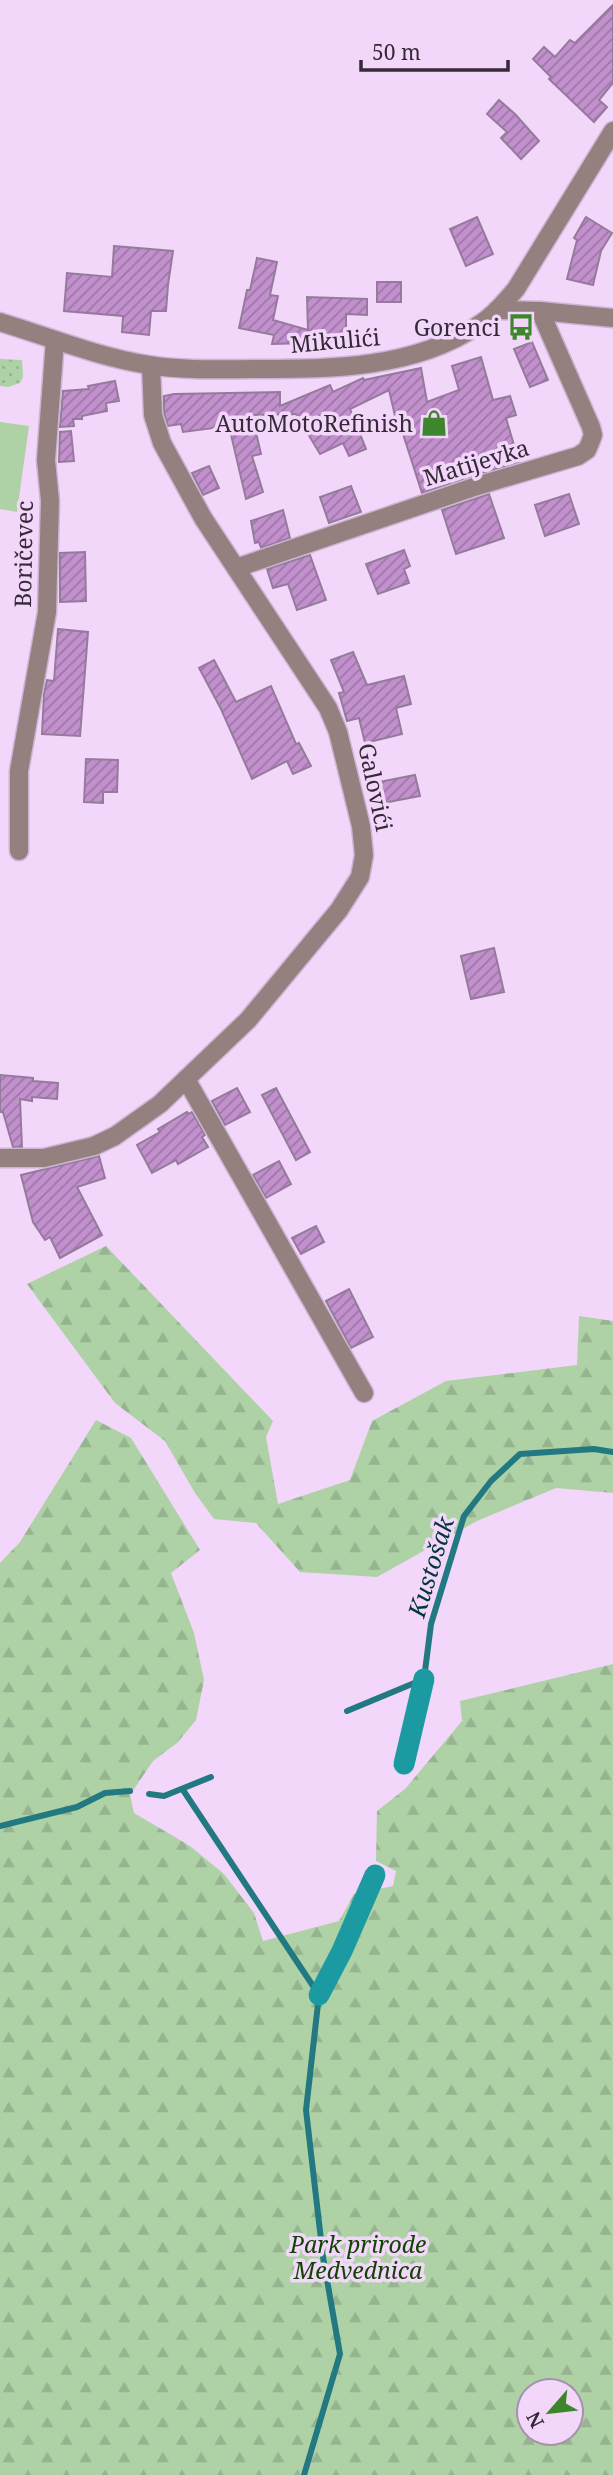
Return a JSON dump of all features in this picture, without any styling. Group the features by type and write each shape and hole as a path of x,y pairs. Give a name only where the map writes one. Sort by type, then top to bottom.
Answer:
{"street":[{"name":"Mikulići","path":"0,322 88,351 151,366 208,370 348,367 382,362 427,349 479,325 516,289 613,131"},
{"path":"497,310 613,318"},
{"name":"Matijevka","path":"236,568 477,486 569,459 587,450 593,435 591,427 540,311"},
{"name":"Boričevec","path":"19,851 19,771 47,612 50,501 46,460 55,340"},
{"name":"Galovići","path":"0,1158 55,1156 105,1142 160,1104 248,1020 339,910 360,877 364,855 359,818 333,718 303,667 195,506 162,443 153,415 151,366"},
{"path":"186,1079 364,1393"}],"green space":[{"path":"0,359 22,360 23,377 20,383 8,387 0,386"},
{"path":"0,422 29,426 17,512 0,509"},
{"path":"106,1246 273,1421 266,1437 278,1504 350,1480 372,1421 446,1381 577,1365 579,1316 613,1321 613,1493 556,1488 477,1521 377,1577 300,1572 256,1523 214,1519 195,1493 165,1441 115,1403 27,1284"},
{"name":"Park prirode Medvednica","path":"96,1420 131,1438 200,1550 171,1573 194,1633 204,1680 196,1720 177,1743 153,1761 130,1795 134,1813 190,1846 224,1874 254,1913 263,1941 339,1921 354,1894 393,1886 396,1871 376,1861 377,1811 405,1789 462,1721 460,1701 613,1664 613,2475 0,2475 0,1563 20,1542"}],"building":[{"path":"613,5 613,83 599,100 607,107 594,122 549,79 551,77 533,59 544,47 555,57 570,40 575,43"},
{"path":"499,100 539,141 521,159 501,138 507,132 487,114"},
{"path":"477,217 493,254 466,266 450,229"},
{"path":"586,217 612,233 601,251 593,285 567,279 577,240 574,238"},
{"path":"114,246 173,251 166,311 151,311 149,335 122,332 123,316 64,311 67,273 112,277"},
{"path":"257,258 277,262 270,295 278,296 273,320 308,330 307,297 367,299 367,315 346,314 346,342 272,344 274,335 239,328"},
{"path":"377,282 401,282 401,302 377,302"},
{"path":"532,342 548,380 530,387 514,349"},
{"path":"481,357 493,400 510,396 516,415 506,418 519,462 422,493 402,431 399,433 389,390 350,409 366,449 349,456 343,443 320,454 296,414 252,415 261,454 252,456 263,492 246,499 229,426 183,432 181,424 168,426 164,413 164,396 174,394 280,392 280,406 330,385 333,392 363,378 364,380 421,368 427,402 459,390 452,366"},
{"path":"115,381 119,401 106,403 107,411 73,419 74,426 60,427 63,391 89,389 88,386"},
{"path":"71,431 74,461 59,462 60,432"},
{"path":"209,466 219,488 203,495 192,473"},
{"path":"351,486 361,512 329,523 320,497"},
{"path":"489,494 504,538 456,554 442,510"},
{"path":"569,494 579,524 545,536 535,505"},
{"path":"283,510 290,538 261,548 259,542 255,543 251,521"},
{"path":"404,550 410,566 404,569 409,583 378,594 366,564"},
{"path":"85,552 86,601 60,602 60,553"},
{"path":"310,555 326,600 297,610 288,584 273,588 267,569"},
{"path":"58,629 88,632 80,736 42,734 44,693 47,680 54,681"},
{"path":"353,652 367,685 404,676 411,704 396,708 402,734 365,743 359,718 347,721 339,693 344,692 331,660"},
{"path":"214,660 236,702 271,686 296,744 299,743 311,766 293,774 287,761 252,779 221,709 199,668"},
{"path":"86,759 118,760 117,792 103,792 103,803 84,802"},
{"path":"415,775 420,796 383,803 379,782"},
{"path":"494,948 504,992 471,999 461,956"},
{"path":"0,1075 58,1083 57,1099 20,1099 22,1147 13,1147 3,1112 0,1112"},
{"path":"237,1088 250,1112 225,1125 212,1101"},
{"path":"276,1088 310,1152 296,1160 262,1095"},
{"path":"187,1112 192,1112 205,1135 202,1137 208,1147 178,1164 176,1160 152,1173 137,1145"},
{"path":"99,1156 105,1178 77,1187 102,1235 60,1258 50,1237 45,1240 33,1222 21,1175"},
{"path":"279,1161 291,1184 266,1198 253,1175"},
{"path":"316,1226 324,1242 301,1254 292,1238"},
{"path":"349,1289 373,1337 351,1348 326,1301"}],"waterway":[{"name":"Kustošak","path":"347,1711 424,1679 431,1624 464,1516 491,1481 520,1454 594,1449 613,1452"},
{"path":"404,1764 424,1679"},
{"name":"Kustošak","path":"149,1794 164,1796 211,1777"},
{"path":"183,1790 319,1995 306,2110 323,2257 340,2354 304,2475"},
{"name":"Kustošak","path":"0,1826 77,1807 105,1793 130,1791"},
{"path":"319,1995 342,1951 375,1875"}],"place":[{"name":"Gorenci","path":"521,327"},
{"name":"AutoMotoRefinish","path":"434,423"}]}
